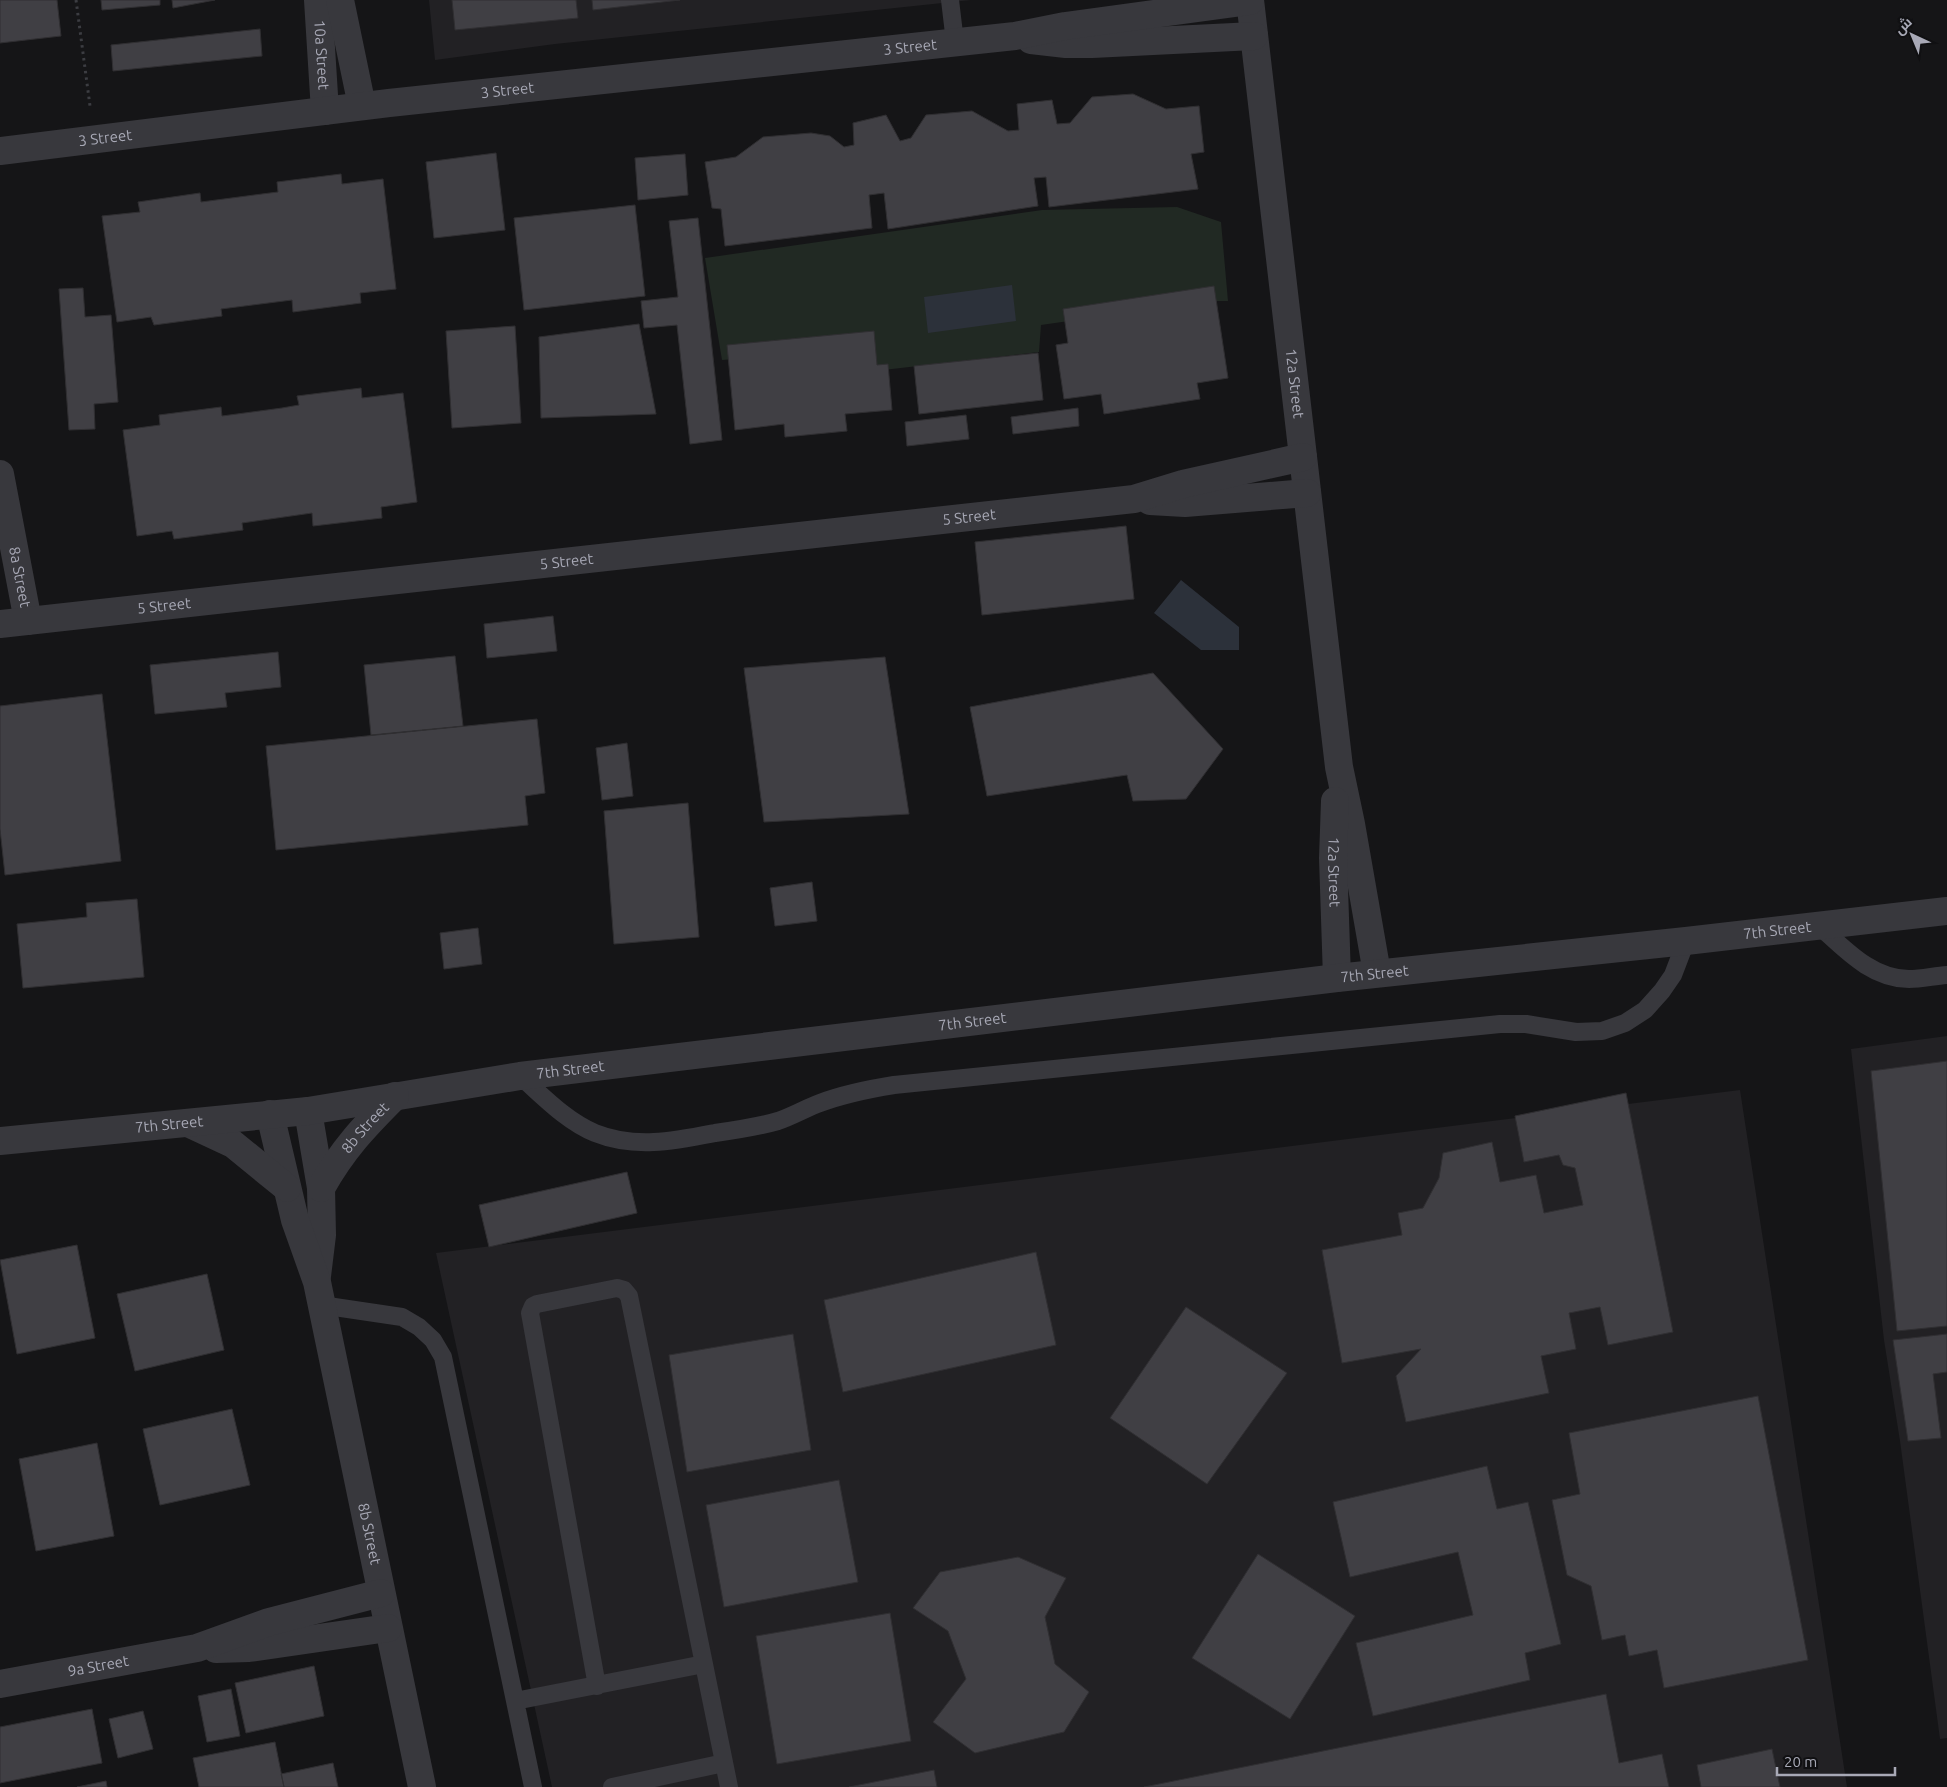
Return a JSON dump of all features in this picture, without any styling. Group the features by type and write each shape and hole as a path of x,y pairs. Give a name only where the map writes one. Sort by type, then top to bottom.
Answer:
{"street":[{"name":"10a Street","path":"318,0 325,111"},
{"name":"10a Street","path":"340,0 362,106"},
{"name":"3 Street","path":"0,151 362,106 1015,36 1073,24 1250,1"},
{"name":"12a Street","path":"1250,1 1339,767 1377,973"},
{"name":"3 Street","path":"1015,36 1040,42 1092,44 1254,36"},
{"name":"5 Street","path":"0,624 1134,499 1182,484 1303,457"},
{"name":"8a Street","path":"0,474 28,621"},
{"name":"5 Street","path":"1134,499 1160,503 1185,503 1307,493"},
{"name":"12a Street","path":"1338,978 1334,850 1335,798 1339,767"},
{"name":"7th Street","path":"0,1141 270,1114 308,1112 520,1076 1377,973 1686,941 1947,911"},
{"name":"8b Street","path":"321,1188 334,1165 362,1128 395,1096"},
{"name":"8b Street","path":"308,1112 321,1188 322,1235 319,1294"},
{"name":"8b Street","path":"270,1114 287,1188 319,1294 422,1787"},
{"path":"188,1122 233,1144 287,1188"},
{"name":"9a Street","path":"0,1684 197,1648 268,1622 381,1593"},
{"name":"9a Street","path":"197,1648 223,1650 249,1648 388,1628"}],"lane":[{"path":"950,0 955,42"},
{"path":"1818,925 1863,964 1877,973 1892,978 1909,979 1947,975"},
{"path":"520,1076 575,1123 595,1133 623,1141 638,1143 659,1142 757,1126 844,1095 894,1085 1500,1024 1526,1024 1576,1032 1602,1031 1625,1023 1645,1010 1673,975 1686,941"},
{"path":"597,1686 530,1313 533,1306 537,1304 617,1288 624,1290 629,1296 729,1787"},
{"path":"319,1294 402,1317 419,1327 433,1340 443,1358 533,1787"},
{"path":"515,1701 704,1664"},
{"path":"615,1787 724,1763"}],"path":[{"path":"76,0 94,140"}],"shaded area":[{"path":"429,0 971,0 555,44 435,60"},
{"path":"1177,207 1221,222 1228,301 1209,301 1041,325 1039,352 866,372 862,349 722,360 705,258 1042,210"},
{"path":"1012,285 1016,321 928,333 924,297"},
{"path":"1181,580 1239,627 1239,650 1201,650 1154,613"},
{"path":"1947,1036 1947,1738 1940,1739 1900,1441 1884,1340 1851,1049"},
{"path":"1740,1090 1847,1787 552,1787 436,1253"}],"building":[{"path":"0,0 57,0 61,36 0,43"},
{"path":"101,0 160,0 160,5 102,10"},
{"path":"172,0 215,0 173,8"},
{"path":"452,0 576,0 578,18 455,30"},
{"path":"592,0 680,0 593,10"},
{"path":"260,29 262,56 113,71 111,45"},
{"path":"1133,94 1166,109 1199,106 1204,152 1191,154 1198,189 1049,207 1046,177 1034,178 1038,206 888,229 884,193 869,195 872,228 725,246 721,209 712,208 705,162 736,157 763,137 811,133 830,136 844,147 854,145 853,123 886,115 900,141 911,138 926,115 972,111 1008,131 1019,130 1017,104 1052,100 1057,124 1070,123 1092,97"},
{"path":"496,153 505,230 434,238 426,162"},
{"path":"685,154 688,195 638,200 635,158"},
{"path":"341,174 342,184 383,179 396,289 360,293 361,303 293,312 292,300 221,309 222,316 154,325 151,317 117,322 102,216 140,212 138,202 200,193 201,202 278,192 277,182"},
{"path":"635,205 645,296 524,310 514,218"},
{"path":"698,218 722,440 690,444 677,325 644,328 641,301 678,297 669,221"},
{"path":"1214,286 1228,378 1197,383 1200,399 1104,414 1101,394 1064,399 1056,345 1068,343 1063,309"},
{"path":"83,288 85,317 111,315 118,402 94,404 95,429 69,430 59,289"},
{"path":"639,324 656,414 541,418 539,337"},
{"path":"515,326 521,423 452,428 446,331"},
{"path":"874,331 877,365 888,364 892,410 845,414 847,431 785,437 784,424 735,430 727,345"},
{"path":"1038,353 1043,400 919,414 914,366"},
{"path":"361,388 362,398 403,393 417,502 381,507 382,518 313,526 312,513 242,523 243,530 174,539 172,531 137,536 123,430 160,425 159,415 221,407 222,416 282,408 299,405 297,396"},
{"path":"1078,408 1079,426 1013,434 1011,417"},
{"path":"966,415 969,439 907,446 905,422"},
{"path":"1126,526 1134,599 982,615 975,542"},
{"path":"553,616 557,651 487,658 484,624"},
{"path":"278,652 281,687 225,693 227,707 155,714 150,665"},
{"path":"455,656 463,726 371,735 364,665"},
{"path":"885,657 909,814 764,822 744,668"},
{"path":"1153,673 1223,749 1186,799 1133,801 1127,775 987,796 970,707"},
{"path":"102,694 121,861 5,875 0,829 0,706"},
{"path":"537,719 545,793 525,796 528,825 276,850 266,746"},
{"path":"627,743 633,796 602,800 596,748"},
{"path":"688,803 699,937 614,944 604,811"},
{"path":"812,882 817,921 775,926 770,888"},
{"path":"137,899 144,977 23,988 17,924 87,917 86,903"},
{"path":"478,928 482,964 444,969 440,933"},
{"path":"1947,1061 1947,1326 1897,1331 1871,1071"},
{"path":"1626,1093 1673,1332 1608,1345 1600,1307 1569,1313 1576,1349 1541,1356 1549,1393 1406,1422 1396,1376 1421,1349 1342,1363 1322,1250 1402,1235 1398,1213 1423,1208 1439,1178 1443,1153 1492,1142 1500,1182 1536,1175 1544,1213 1583,1205 1575,1168 1563,1165 1559,1155 1524,1162 1515,1116"},
{"path":"627,1172 637,1213 489,1247 479,1205"},
{"path":"77,1245 95,1338 17,1354 0,1260"},
{"path":"1036,1252 1056,1345 843,1392 824,1300"},
{"path":"207,1274 224,1350 135,1371 117,1294"},
{"path":"1186,1307 1287,1373 1207,1484 1110,1418"},
{"path":"793,1334 811,1450 687,1472 669,1355"},
{"path":"1947,1334 1947,1372 1933,1374 1941,1438 1908,1441 1893,1340"},
{"path":"1758,1396 1808,1660 1664,1688 1657,1650 1629,1656 1625,1635 1602,1640 1591,1586 1567,1575 1552,1500 1580,1494 1569,1433"},
{"path":"232,1409 250,1485 160,1505 143,1429"},
{"path":"97,1443 114,1536 36,1551 19,1459"},
{"path":"1487,1466 1497,1509 1528,1502 1561,1644 1525,1653 1530,1680 1373,1716 1356,1643 1473,1615 1458,1552 1350,1577 1333,1502"},
{"path":"839,1480 858,1582 724,1607 706,1505"},
{"path":"1258,1554 1355,1616 1290,1719 1192,1658"},
{"path":"1018,1557 1066,1578 1045,1617 1055,1664 1089,1692 1064,1732 975,1753 933,1722 966,1679 948,1631 913,1608 940,1572"},
{"path":"890,1613 911,1741 777,1764 756,1636"},
{"path":"314,1666 324,1716 246,1733 235,1683"},
{"path":"231,1689 240,1736 207,1742 198,1696"},
{"path":"1606,1694 1619,1763 1662,1754 1669,1787 1144,1787"},
{"path":"92,1709 102,1763 0,1783 0,1727"},
{"path":"143,1711 153,1749 118,1758 109,1719"},
{"path":"275,1742 284,1787 199,1787 193,1758"},
{"path":"1772,1749 1780,1787 1701,1787 1697,1765"},
{"path":"333,1763 338,1787 284,1787 281,1774"},
{"path":"934,1770 937,1787 849,1787"},
{"path":"106,1781 107,1787 77,1787"}]}
